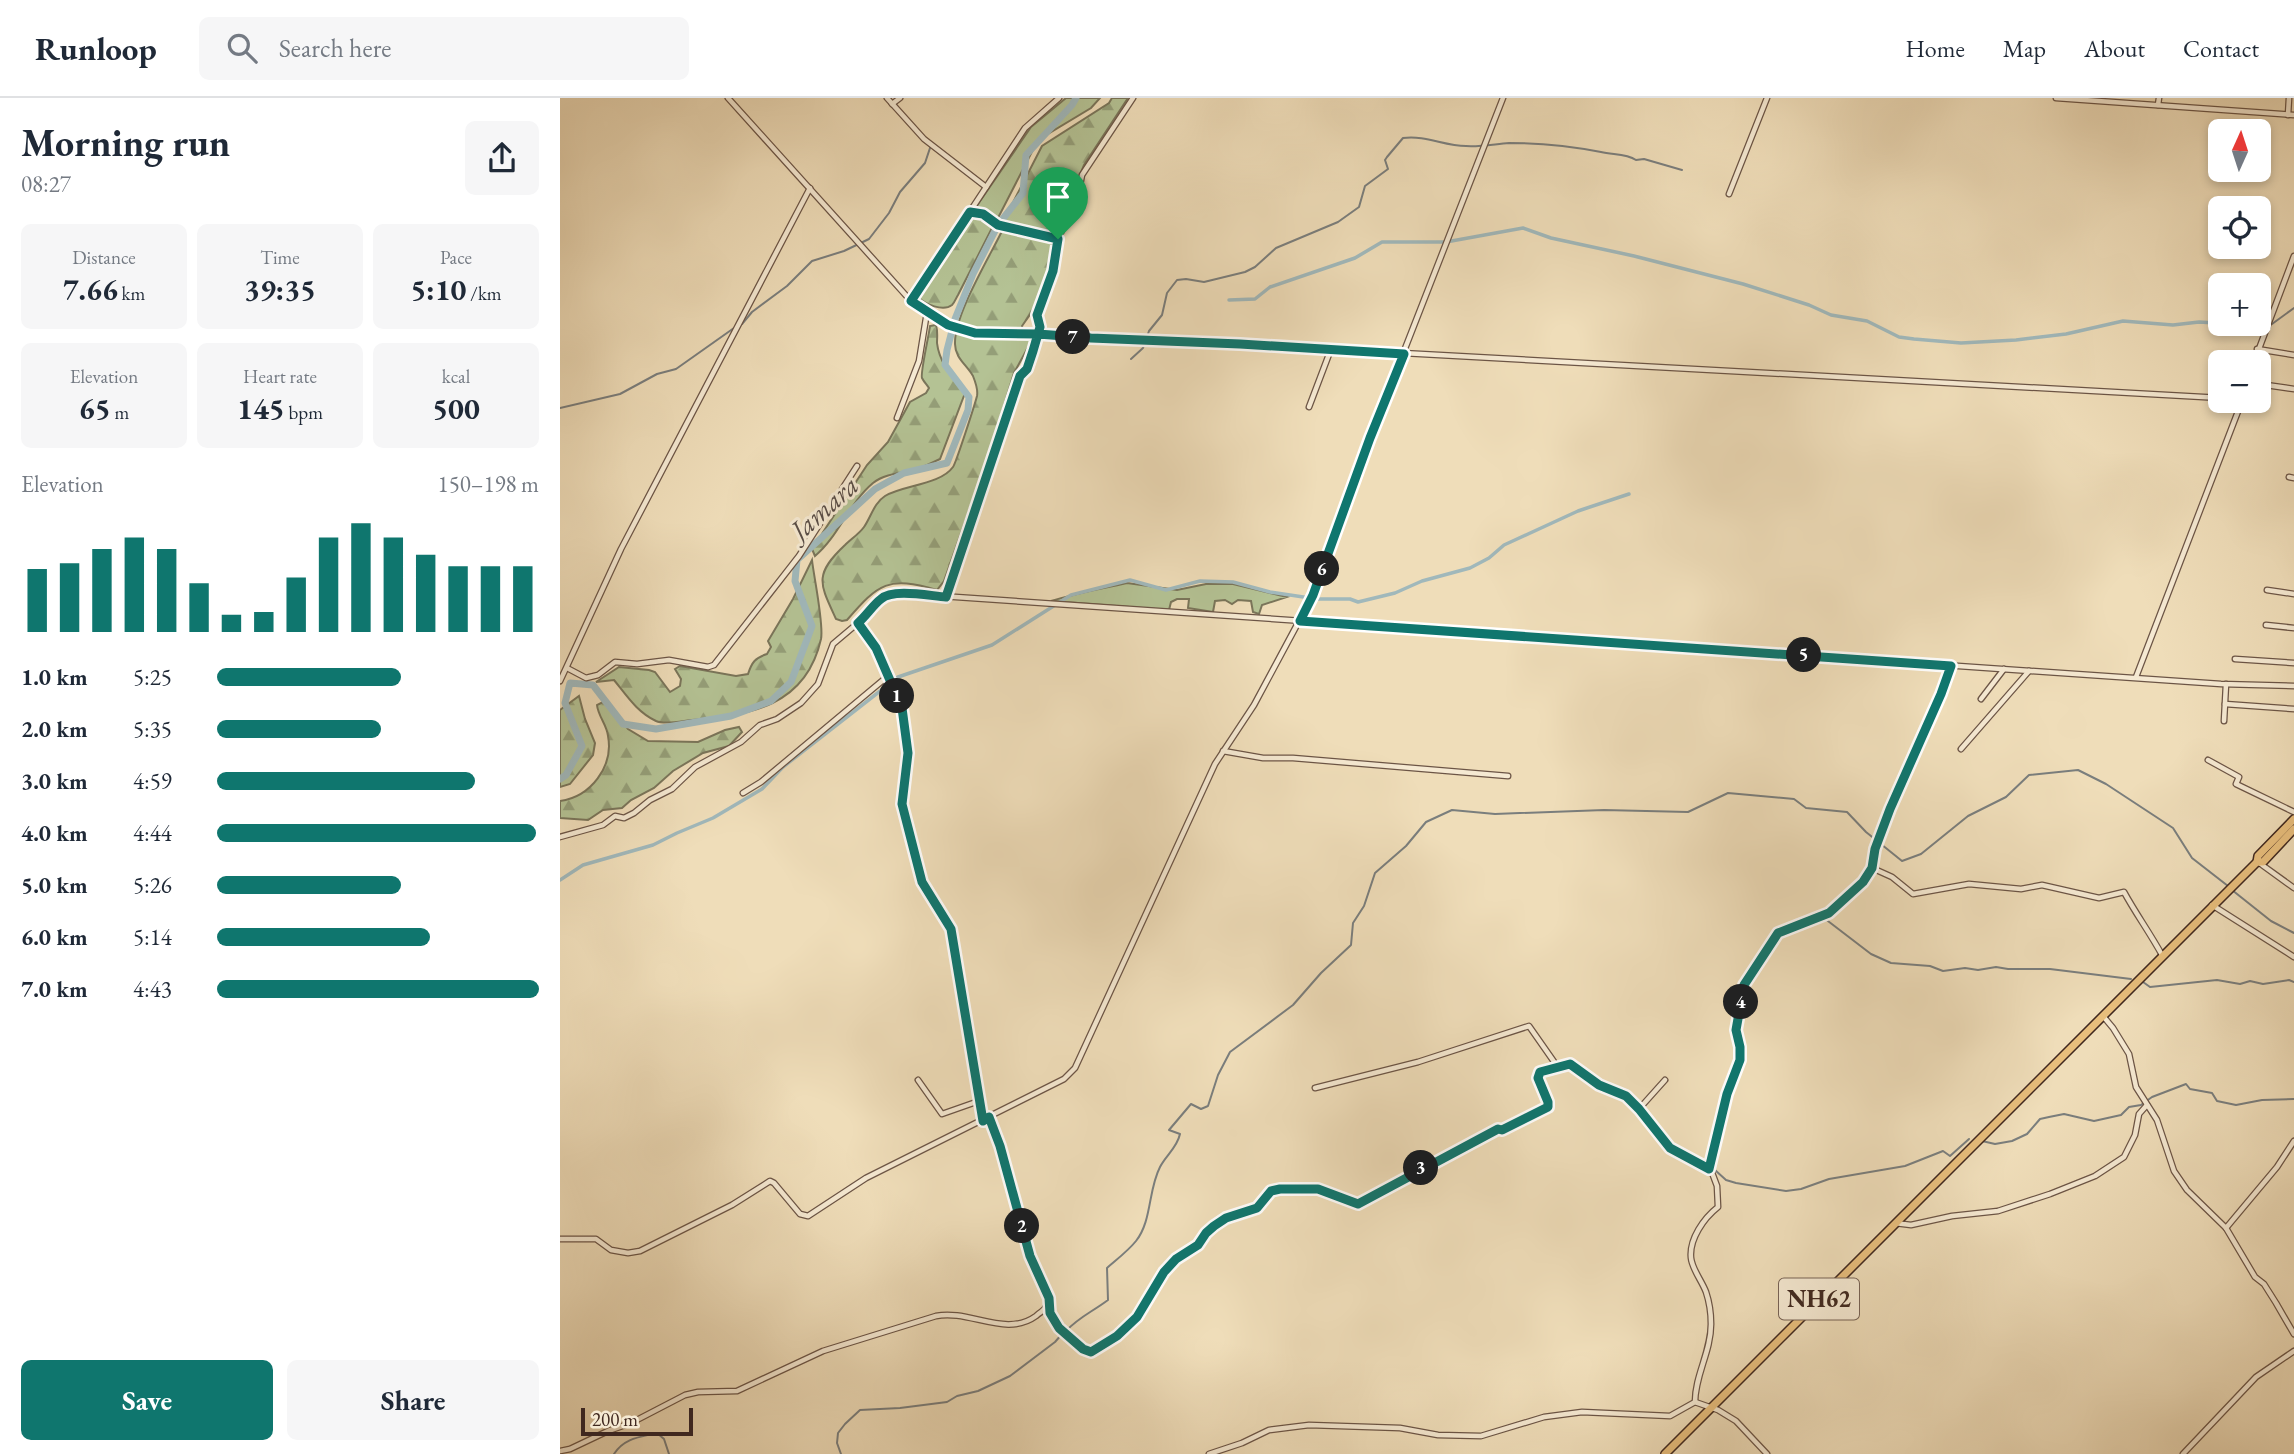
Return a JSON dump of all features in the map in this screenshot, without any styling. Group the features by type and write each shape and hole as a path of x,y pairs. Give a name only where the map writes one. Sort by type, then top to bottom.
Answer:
{"main road":[{"name":"NH62","path":"1665,1454 2257,862 2258,856 2294,819"},
{"name":"NH62","path":"2257,862 2263,862 2294,830"}],"street":[{"path":"728,98 911,301 948,325 975,333 1331,349 2208,397"},
{"path":"887,98 924,139 986,187"},
{"path":"892,104 900,98"},
{"path":"911,301 1026,128 1059,98"},
{"path":"946,597 1020,376 1027,369 1038,334 1040,327 1037,315 1053,271 1058,239 1078,195 1082,175 1133,98"},
{"path":"560,1239 596,1239 611,1250 628,1253 640,1251 733,1205 770,1181 800,1214 808,1216 866,1178 1065,1079 1075,1068 1215,764 1254,705 1313,595 1370,438 1503,98"},
{"path":"1729,194 1766,98"},
{"path":"2059,98 2291,115 2289,98"},
{"path":"2158,105 2159,98"},
{"path":"2192,98 2192,108"},
{"path":"560,681 621,549 810,188"},
{"path":"970,212 983,214 998,225 1058,239"},
{"path":"2294,256 2258,349 2294,355"},
{"path":"897,418 919,361 927,312"},
{"path":"1310,407 1331,349"},
{"path":"2271,386 2294,389"},
{"path":"2136,677 2237,413"},
{"path":"567,668 586,678 598,675 615,662 637,664 669,660 708,667 714,665 799,556 857,466"},
{"path":"2267,590 2294,594"},
{"path":"560,837 603,825 615,816 624,818 634,813 650,800 672,789 695,767 741,742 760,725 777,719 801,703 818,684 833,644 871,612 881,598 897,593 1951,666 2294,686"},
{"path":"858,623 873,642 902,708 908,753 902,804 922,882 951,929 983,1121"},
{"path":"2266,625 2294,628"},
{"path":"2235,659 2294,663"},
{"path":"1709,1169 1727,1094 1740,1060 1736,1030 1744,985 1778,933 1829,913 1849,897 1872,868 1875,849 1890,809 1951,666"},
{"path":"1981,699 2005,668"},
{"path":"1961,749 2029,670"},
{"path":"743,793 761,782 888,676"},
{"path":"2224,721 2226,684"},
{"path":"2225,704 2294,709"},
{"path":"1223,751 1262,758 1293,758 1508,776"},
{"path":"2208,760 2239,777 2236,784 2294,812"},
{"path":"2257,862 2294,888"},
{"path":"1872,868 1892,877 1913,894 1969,884 2021,889 2042,885 2099,898 2124,892 2139,919 2146,924 2162,955"},
{"path":"2212,905 2294,957"},
{"path":"2102,1015 2127,1049 2136,1087 2157,1120 2174,1171 2187,1190 2226,1228 2294,1334"},
{"path":"1315,1088 1418,1062 1529,1026 1557,1066"},
{"path":"989,1117 1000,1146 1030,1256 1049,1298 1050,1313 1059,1328 1083,1349 1091,1352 1117,1336 1137,1317 1164,1272 1226,1218 1257,1208 1271,1191 1280,1189 1318,1189 1358,1204 1498,1129 1502,1130 1548,1107 1538,1078 1540,1072 1570,1064 1599,1085 1626,1096 1670,1148 1709,1169 1715,1178 1718,1208 1708,1215 1700,1226 1692,1245 1690,1259 1707,1294 1711,1323 1708,1350 1695,1387 1695,1402"},
{"path":"918,1080 942,1114 979,1101"},
{"path":"1639,1109 1665,1080"},
{"path":"1894,1223 1911,1225 1998,1210 2050,1194 2095,1176 2124,1157 2145,1103"},
{"path":"2226,1228 2277,1167 2294,1141"},
{"path":"560,1451 632,1423 685,1395 737,1391 804,1359 847,1343 946,1314 1021,1325 1044,1312 1049,1298"},
{"path":"2183,1454 2256,1377 2294,1351"},
{"path":"1695,1402 1718,1410 1736,1422 1767,1454"},
{"path":"1209,1454 1269,1430 1309,1425 1400,1427 1438,1435 1481,1436 1544,1417 1582,1412 1671,1416 1695,1402"}],"green space":[{"path":"1066,98 1100,98 1091,108 1038,140 998,218 976,207 1031,127"},
{"path":"1112,98 1128,98 1084,165 1055,236 1003,222 1042,146 1109,103"},
{"path":"971,216 989,222 992,228 955,301 944,308 925,303 919,298 926,281 939,267"},
{"path":"1002,231 1053,241 1040,296 1022,326 1023,332 1032,340 1014,373 988,457 944,581 937,590 907,584 886,586 868,598 847,620 836,619 823,588 824,572 828,564 862,530 881,499 893,492 939,478 955,463 977,394 973,376 957,353 956,332 966,303"},
{"path":"936,325 941,357 951,376 965,393 940,459 873,483 815,556 812,549 867,465 888,442 910,402 926,393 929,388 922,378 922,369 930,326"},
{"path":"812,560 821,639 814,662 803,679 789,693 773,703 735,715 664,723 643,713 614,680 596,682 619,667 649,670 655,672 670,692 680,686 681,679 675,669 680,666 736,676 748,674 755,661 767,654 771,647 768,641"},
{"path":"1127,583 1177,590 1206,584 1233,584 1287,597 1262,605 1259,614 1253,612 1251,601 1238,600 1232,604 1225,600 1215,601 1213,612 1188,608 1189,599 1171,602 1169,610 1051,601"},
{"path":"579,696 595,743 593,755 570,784 560,787 560,710"},
{"path":"603,702 617,714 628,729 648,741 698,742 725,730 739,727 742,732 729,746 703,753 622,808 603,810 588,820 560,818 560,801 581,794 590,787 598,779 607,759 607,732 597,705"}],"waterway":[{"name":"Jamara","path":"560,779 566,775 582,746 565,703 570,683 593,685 623,724 656,729 731,716 771,701 791,682 812,626 795,581 797,560 875,489 904,473 947,463 968,410 969,397 945,365 955,319 973,274 998,225 1023,193 1026,155 1076,98"},
{"path":"1131,359 1143,348 1149,331 1162,315 1167,293 1177,280 1204,282 1245,272 1255,267 1276,248 1338,222 1359,207 1365,186 1388,169 1385,160 1403,138 1466,146 1509,143 1567,147 1624,155 1682,170"},
{"path":"742,324 752,312 787,286 812,261 844,251 869,239 889,213 900,192 925,163 930,148"},
{"path":"1229,300 1255,299 1270,287 1355,258 1382,242 1446,242 1523,228 1551,238 1743,284 1809,305 1831,315 1867,321 1899,337 1961,343 2066,334 2123,321 2173,325 2208,323"},
{"path":"2272,324 2294,308"},
{"path":"560,408 620,394 657,374 676,369 734,328"},
{"path":"1314,599 1350,599 1358,602 1395,593 1422,581 1470,568 1489,558 1504,545 1578,511 1629,494"},
{"path":"560,880 583,865 653,845 713,818 762,789 783,767 898,677 992,645 1071,595 1130,580 1166,590 1200,581 1233,582 1270,592 1310,598"},
{"path":"1066,1331 1108,1300 1107,1268 1141,1233 1156,1176 1179,1139 1180,1134 1169,1130 1191,1104 1201,1109 1208,1106 1218,1075 1230,1052 1293,1005 1321,973 1351,945 1353,923 1364,906 1375,873 1406,846 1426,822 1452,810 1495,814 1604,810 1688,812 1728,793 1794,799 1806,808 1847,812 1866,832 1902,861 1921,854 1968,816 2006,797 2029,775 2078,770 2106,784 2173,828 2192,858 2228,886"},
{"path":"2232,890 2271,921 2294,933"},
{"path":"1778,936 1824,918 1871,954 1891,963 1930,966 1943,971 1996,967 2050,969 2131,979"},
{"path":"2143,982 2150,987 2217,980 2240,984 2250,981 2263,984 2289,980 2294,982"},
{"path":"1982,1141 1995,1144 2012,1141 2027,1134 2040,1119 2064,1114 2094,1121 2121,1115 2129,1107 2141,1105 2152,1097 2186,1084 2190,1089 2212,1093 2217,1101 2236,1105 2262,1100 2294,1099"},
{"path":"1715,1170 1726,1180 1736,1183 1786,1191 1801,1189 1829,1179 1905,1166 1943,1151 1950,1156 1969,1139"},
{"path":"841,1454 837,1443 838,1433 860,1410 947,1402 957,1396 978,1391 1010,1376 1062,1334"},
{"path":"614,1454 628,1441 657,1433 664,1439 669,1454"}],"route":[{"path":"1058,239 998,225 983,214 970,212 911,301 948,325 975,333 1038,334 1404,354 1370,438 1313,595 1300,621 1951,666 1890,809 1875,849 1872,868 1863,882 1829,913 1778,933 1744,985 1736,1030 1740,1060 1723,1108 1709,1169 1670,1148 1626,1096 1599,1085 1570,1064 1548,1068 1540,1072 1538,1078 1548,1107 1502,1130 1498,1129 1358,1204 1318,1189 1280,1189 1271,1191 1257,1208 1226,1218 1206,1233 1198,1245 1176,1259 1164,1272 1137,1317 1117,1336 1096,1350 1091,1352 1083,1349 1059,1328 1050,1313 1049,1298 1030,1256 1000,1146 989,1117 983,1121 951,929 922,882 902,804 908,753 902,708 873,642 858,623 871,612 881,598 897,593 946,597 1020,376 1027,369 1033,351 1038,334 1040,327 1037,315 1053,271 1058,239"}]}
